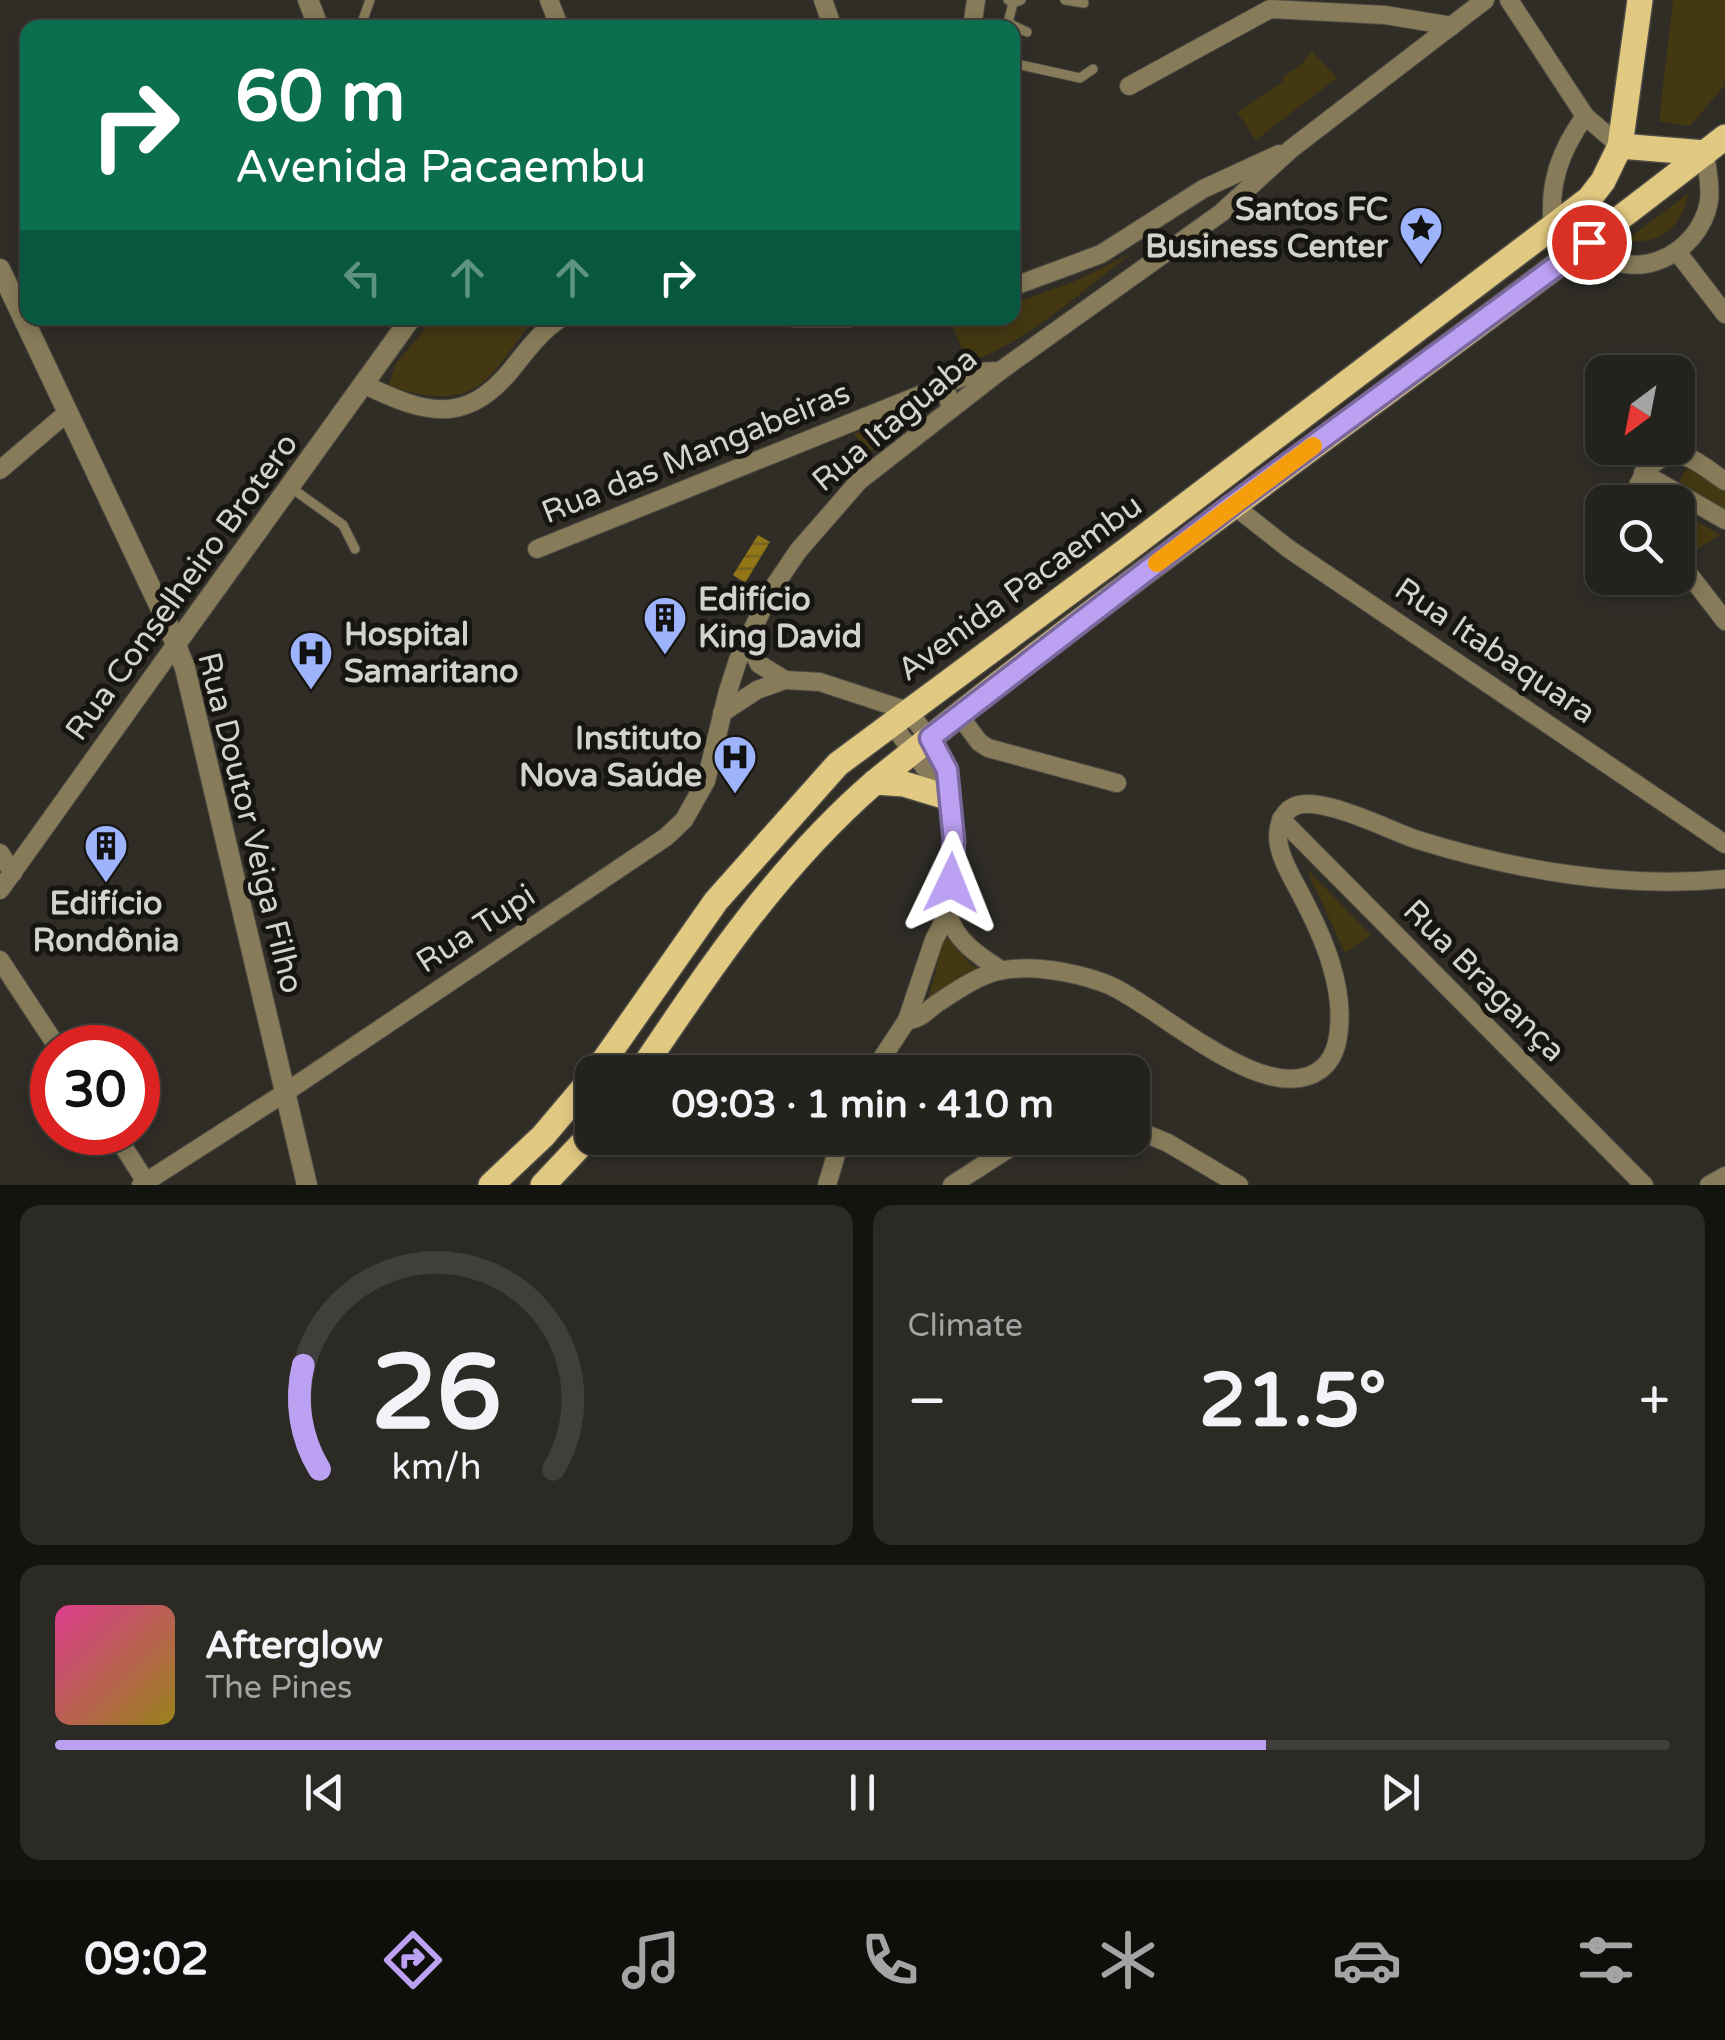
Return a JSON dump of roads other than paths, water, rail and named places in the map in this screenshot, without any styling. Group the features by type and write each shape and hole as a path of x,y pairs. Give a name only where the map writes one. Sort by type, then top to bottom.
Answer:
{"main road":[{"path":"1640,0 1620,146 1715,145"},
{"name":"Avenida Pacaembu","path":"652,1055 754,909 875,782 1232,505 1715,145 1725,127"},
{"name":"Avenida Pacaembu","path":"608,1055 716,901 838,764 1589,200 1620,146"},
{"path":"875,782 904,784 947,798"},
{"name":"Avenida Pacaembu","path":"490,1185 542,1136 575,1097"},
{"path":"543,1185 575,1150"}],"street":[{"path":"1020,284 1101,254 1203,189 1291,148 1484,0"},
{"path":"1508,0 1585,116 1620,146"},
{"path":"1129,86 1270,9 1385,14 1452,26"},
{"path":"1553,227 1556,167 1585,116"},
{"path":"1589,242 1604,256 1624,263 1642,265 1678,253 1709,201 1715,145"},
{"name":"Rua Itaguaba","path":"722,713 747,640 772,591 832,509 890,455 950,409 1221,213 1291,148"},
{"path":"1678,253 1725,314"},
{"name":"Rua Doutor Veiga Filho","path":"0,269 20,311"},
{"name":"Rua Doutor Veiga Filho","path":"27,325 176,644 190,684 307,1185"},
{"name":"Rua Conselheiro Brotero","path":"0,890 406,325"},
{"path":"364,385 427,410 460,408 484,397 499,384 552,325"},
{"name":"Rua das Mangabeiras","path":"537,549 975,372 1000,371"},
{"path":"932,390 947,393 950,409"},
{"path":"0,470 68,412"},
{"path":"1637,485 1643,473 1664,458 1676,455 1686,456 1725,481"},
{"path":"1643,473 1725,520"},
{"name":"Rua Itabaquara","path":"1232,505 1289,549 1725,844"},
{"path":"1695,582 1725,622"},
{"path":"747,640 759,664 785,680"},
{"path":"722,713 757,690 785,680 820,682 899,717 947,770 954,841 948,913 951,927 1001,970"},
{"name":"Rua Tupi","path":"144,1183 666,838 699,799 722,713"},
{"path":"959,715 988,748 1117,783"},
{"path":"907,1020 915,1020 938,1002 1001,970 1045,970 1101,982 1228,1058 1268,1074 1301,1078 1312,1074 1330,1060 1336,1046 1339,1002 1325,948 1281,854 1281,819 1292,807 1316,805 1417,840 1502,862 1612,877 1725,878"},
{"name":"Rua Bragança","path":"1281,819 1644,1185"},
{"path":"0,853 13,873"},
{"path":"885,1055 907,1020 934,940 948,913"},
{"path":"0,960 43,1025"},
{"path":"1150,1136 1239,1185"},
{"path":"128,1155 144,1183"},
{"path":"828,1184 836,1155"},
{"path":"952,1185 999,1155"},
{"path":"1709,1185 1725,1176"}],"lane":[{"path":"1064,0 1084,3"},
{"path":"1020,30 1027,32"},
{"path":"1020,65 1080,78 1093,69"},
{"path":"290,488 342,525 355,550"}],"place":[{"name":"Santos FC Business Center","path":"1421,266"},
{"name":"Edifício King David","path":"665,656"},
{"name":"Hospital Samaritano","path":"311,691"},
{"name":"Instituto Nova Saúde","path":"735,795"},
{"name":"Edifício Rondônia","path":"106,884"}]}
